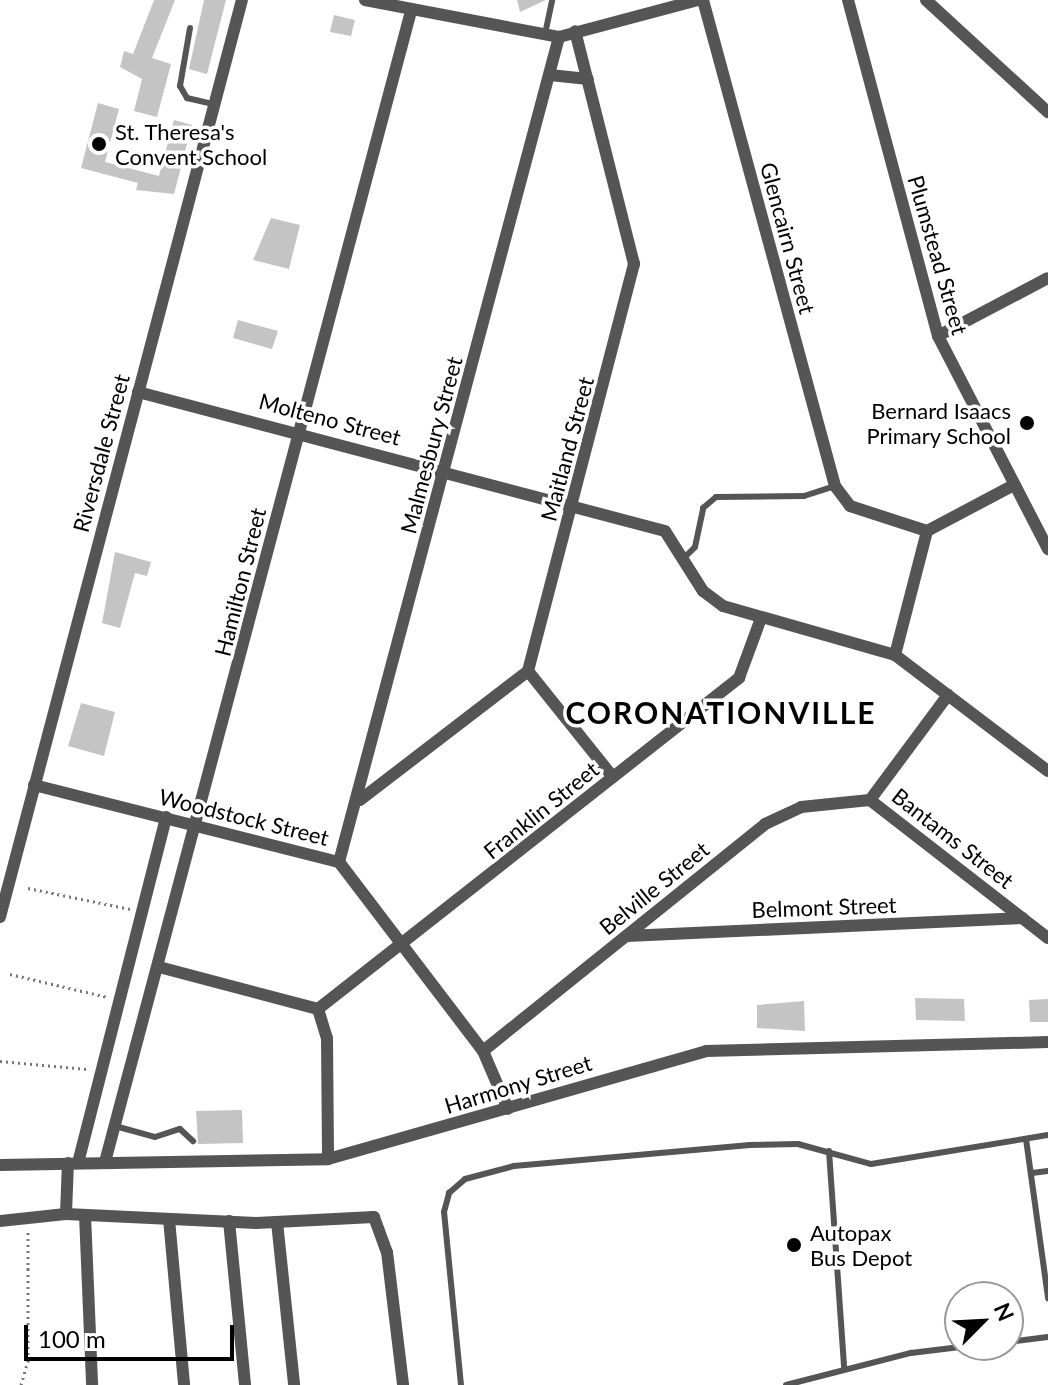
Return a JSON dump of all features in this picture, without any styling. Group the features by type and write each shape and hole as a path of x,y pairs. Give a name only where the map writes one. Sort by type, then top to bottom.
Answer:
{"street":[{"name":"Riversdale Street","path":"0,917 242,0"},
{"path":"365,0 559,37 700,0"},
{"name":"Glencairn Street","path":"700,0 835,486"},
{"name":"Plumstead Street","path":"848,0 938,336 1048,549"},
{"path":"926,0 1048,112"},
{"name":"Hamilton Street","path":"105,1162 199,826 299,430 411,11"},
{"name":"Maitland Street","path":"528,671 634,264 575,31"},
{"name":"Malmesbury Street","path":"339,862 360,800 559,37"},
{"path":"550,75 588,79"},
{"path":"938,336 1048,278"},
{"name":"Molteno Street","path":"138,392 299,430 665,531 685,557 703,591 760,621 895,655"},
{"path":"835,486 850,506 927,531 1014,485"},
{"path":"927,531 895,655 1048,771"},
{"name":"Franklin Street","path":"318,1009 403,949 739,678 760,621"},
{"path":"360,800 528,671 613,777"},
{"path":"870,800 948,695"},
{"name":"Woodstock Street","path":"34,785 339,862 483,1051 508,1109"},
{"name":"Bantams Street","path":"870,800 1048,938"},
{"name":"Belville Street","path":"483,1051 784,813 870,800"},
{"path":"66,1214 73,1163 102,1067 166,817"},
{"name":"Belmont Street","path":"627,936 1023,918"},
{"path":"159,967 318,1009 327,1038 328,1159"},
{"name":"Harmony Street","path":"0,1165 328,1159 706,1051 1048,1042"},
{"path":"0,1221 66,1214 277,1222 365,1215 380,1222 403,1385"},
{"path":"85,1215 92,1385"},
{"path":"169,1219 184,1385"},
{"path":"229,1221 245,1385"},
{"path":"277,1222 294,1385"}],"lane":[{"path":"545,34 552,1 560,0"},
{"path":"190,28 180,86 187,98 214,104"},
{"path":"685,557 695,547 703,508 716,497 804,496 835,486"},
{"path":"115,1126 155,1137 177,1128 193,1141"},
{"path":"461,1385 444,1212 449,1193 465,1179 514,1166 750,1145 829,1151 871,1164 1048,1135"},
{"path":"1026,1139 1048,1298"},
{"path":"829,1151 844,1367"},
{"path":"1032,1173 1048,1171"},
{"path":"1024,1340 1048,1337"},
{"path":"786,1385 844,1367 944,1350"}],"path":[{"path":"28,888 142,911"},
{"path":"10,974 120,999"},
{"path":"0,1061 69,1071 102,1067"},
{"path":"21,1385 28,1360 27,1218"}],"building":[{"name":"St. Theresa's Convent School","path":"154,0 175,0 152,58 171,64 157,117 134,111 142,79 120,67 124,51 133,54"},
{"name":"St. Theresa's Convent School","path":"204,0 226,0 207,74 189,69"},
{"path":"517,0 546,0 520,12"},
{"path":"334,15 355,20 351,36 330,32"},
{"name":"St. Theresa's Convent School","path":"98,103 119,109 105,162 159,176 174,120 192,125 174,194 136,190 138,183 81,168"},
{"path":"271,218 300,225 289,269 253,260"},
{"path":"238,320 278,331 272,349 233,338"},
{"path":"115,552 151,562 147,576 135,573 120,628 102,623"},
{"path":"81,703 115,712 104,756 68,746"},
{"path":"915,998 964,999 965,1021 916,1020"},
{"path":"1048,999 1048,1022 1030,1022 1029,1000"},
{"path":"804,1001 805,1031 757,1028 757,1005"},
{"path":"242,1110 243,1143 198,1144 196,1111"}],"place":[{"name":"St. Theresa's Convent School","path":"99,144"},
{"name":"Bernard Isaacs Primary School","path":"1027,423"},
{"name":"Autopax Bus Depot","path":"794,1245"}],"district":[{"name":"CORONATIONVILLE","path":"721,712"}]}
